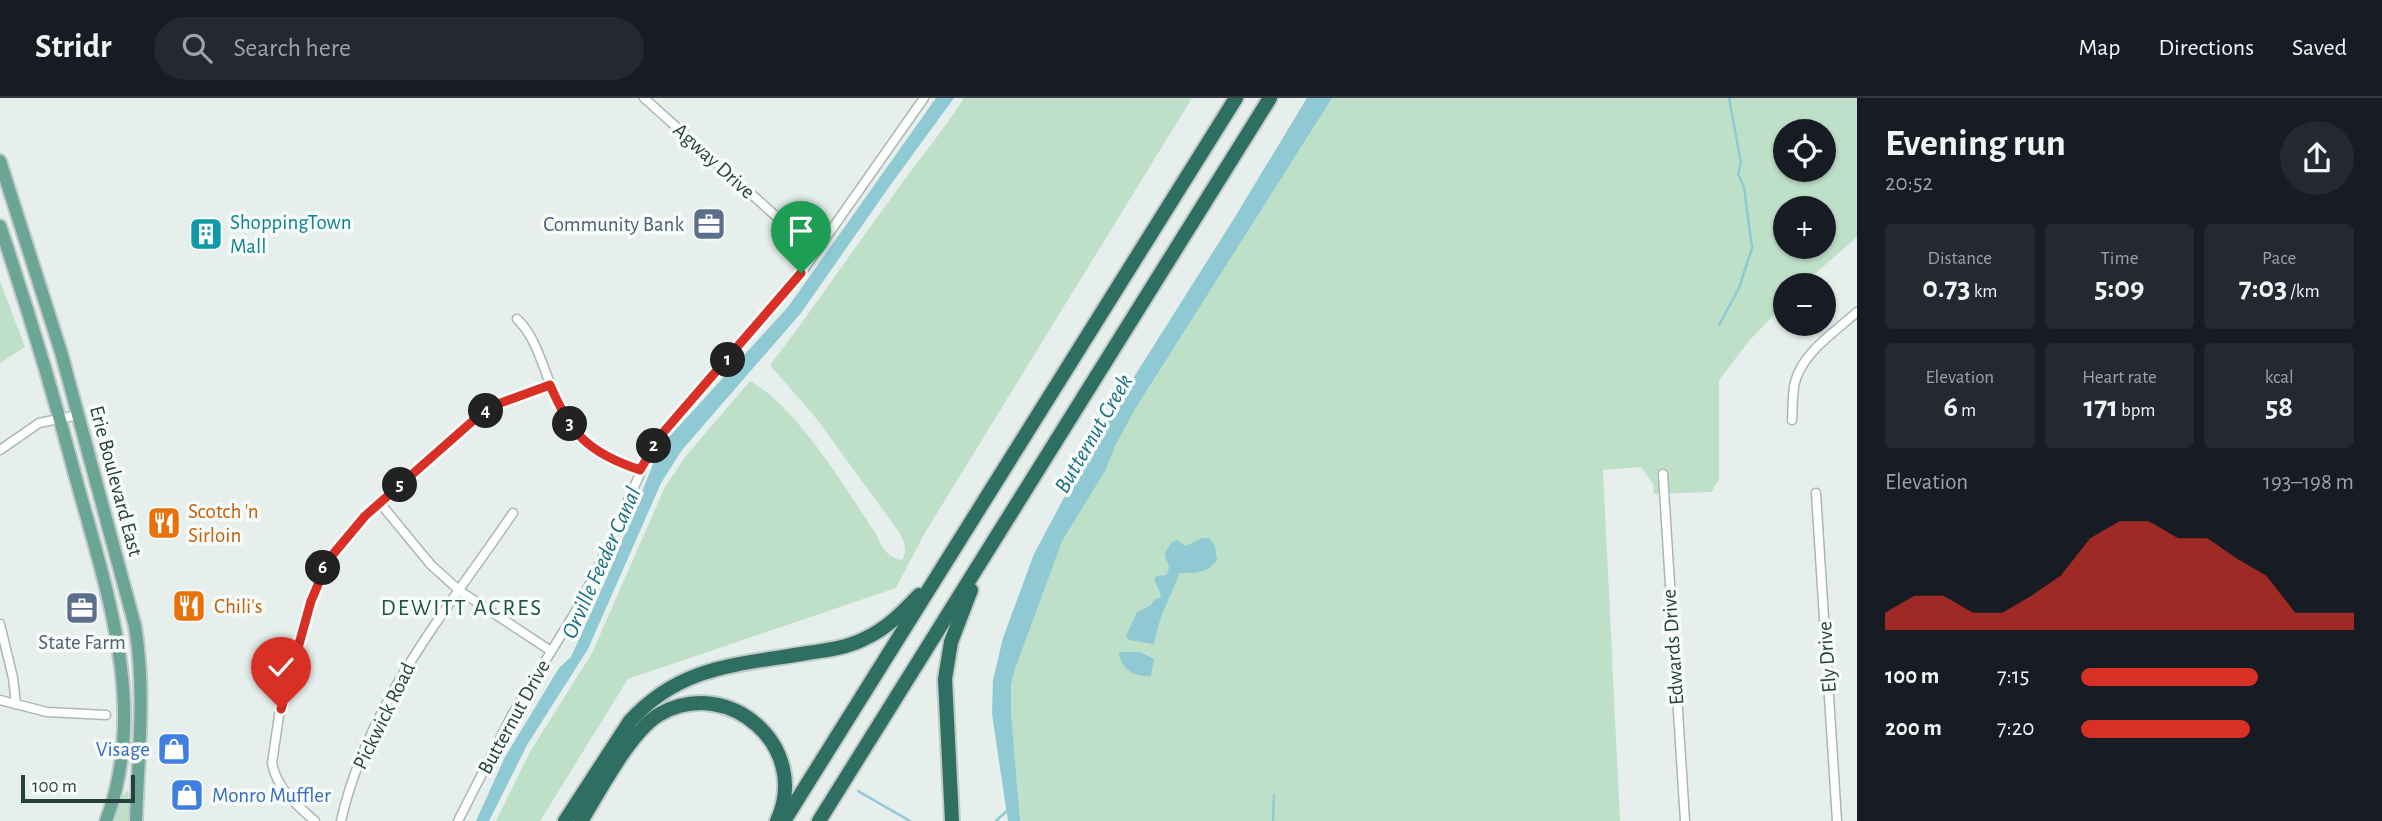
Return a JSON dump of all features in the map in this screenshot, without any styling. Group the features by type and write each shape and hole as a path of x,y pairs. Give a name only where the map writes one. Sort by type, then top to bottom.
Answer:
{"highway":[{"path":"784,821 1236,98"},
{"path":"819,821 1270,98"},
{"path":"952,821 945,679 956,627 985,556"},
{"path":"565,821 630,720 665,689 687,678 722,668 842,647 864,639 888,625 939,574"},
{"path":"581,821 646,725 674,708 700,703 717,704 752,719 771,739 783,766 785,786 777,821"}],"main road":[{"name":"Erie Boulevard East","path":"0,161 50,313 136,634 142,707 136,821"},
{"name":"Erie Boulevard East","path":"0,226 60,418 114,620 121,656 123,732 116,786 106,821"},
{"path":"140,768 145,821"},
{"path":"99,821 116,786"}],"street":[{"name":"Agway Drive","path":"644,98 816,252"},
{"name":"Butternut Drive","path":"458,821 512,715 597,570 640,470 661,435 775,306 924,98"},
{"path":"1792,421 1794,384 1799,369 1808,356 1857,312"},
{"path":"517,319 538,351 550,385 573,429 591,448 640,470"},
{"path":"315,821 286,791 274,772 274,739 311,601 322,570 347,536 380,503 476,418 495,405 550,385"},
{"path":"0,450 39,423 78,415"},
{"name":"Edwards Drive","path":"1663,474 1685,821"},
{"name":"Ely Drive","path":"1816,493 1837,821"},
{"path":"380,503 431,565 460,591 551,651"},
{"name":"Pickwick Road","path":"341,821 353,780 382,710 408,663 513,513"},
{"path":"0,624 13,678 16,704"},
{"path":"0,700 47,712 106,715"}],"green space":[{"path":"964,98 1192,98 923,536 896,588 628,679 540,821 496,821 530,752 592,653 665,487 685,457 750,381 768,393 803,429 835,472 886,551 892,557 902,560 905,549 899,532 816,418 770,365"},
{"path":"1316,98 1857,98 1857,237 1836,255 1836,196 1773,196 1773,259 1832,259 1816,273 1773,273 1773,316 1719,380 1719,480 1711,492 1654,494 1653,484 1641,467 1603,470 1620,821 1014,821 1003,687 1043,559"},
{"path":"0,281 25,347 0,363"},
{"path":"128,790 130,821 113,821 122,796"}],"water":[{"path":"936,98 954,98 801,313 682,450 661,483 588,649 527,745 489,821 476,821 505,757 559,668 571,657 658,452 788,307"},
{"path":"1307,98 1332,98 1135,409 1105,471 1062,541 1011,684 1020,821 1008,821 992,714 993,680 1003,638 1034,554 1098,434"},
{"path":"1202,538 1209,538 1215,546 1217,560 1205,570 1179,573 1162,614 1154,644 1129,640 1126,636 1137,612 1160,598 1154,579 1168,572 1165,553 1171,543 1177,540 1186,546"},
{"path":"1119,652 1140,652 1154,659 1151,676 1140,675 1126,668"}],"waterway":[{"path":"1719,325 1739,288 1752,248 1744,187 1738,174 1741,163 1729,98"},
{"path":"858,791 910,821"},
{"path":"1273,821 1274,795"},
{"path":"996,821 1009,809"}],"place":[{"name":"Community Bank","path":"709,224"},
{"name":"ShoppingTown Mall","path":"206,234"},
{"name":"Scotch 'n Sirloin","path":"164,523"},
{"name":"Chili's","path":"189,606"},
{"name":"State Farm","path":"82,608"},
{"name":"Visage","path":"174,749"},
{"name":"Monro Muffler","path":"187,795"}],"district":[{"name":"DEWITT ACRES","path":"462,608"}],"route":[{"path":"281,709 311,601 322,570 329,559 365,516 476,418 495,405 550,385 573,429 591,448 640,470 661,435 801,273"}],"water label":[{"name":"Butternut Creek","path":"1094,434"},
{"name":"Orville Feeder Canal","path":"602,563"}]}
